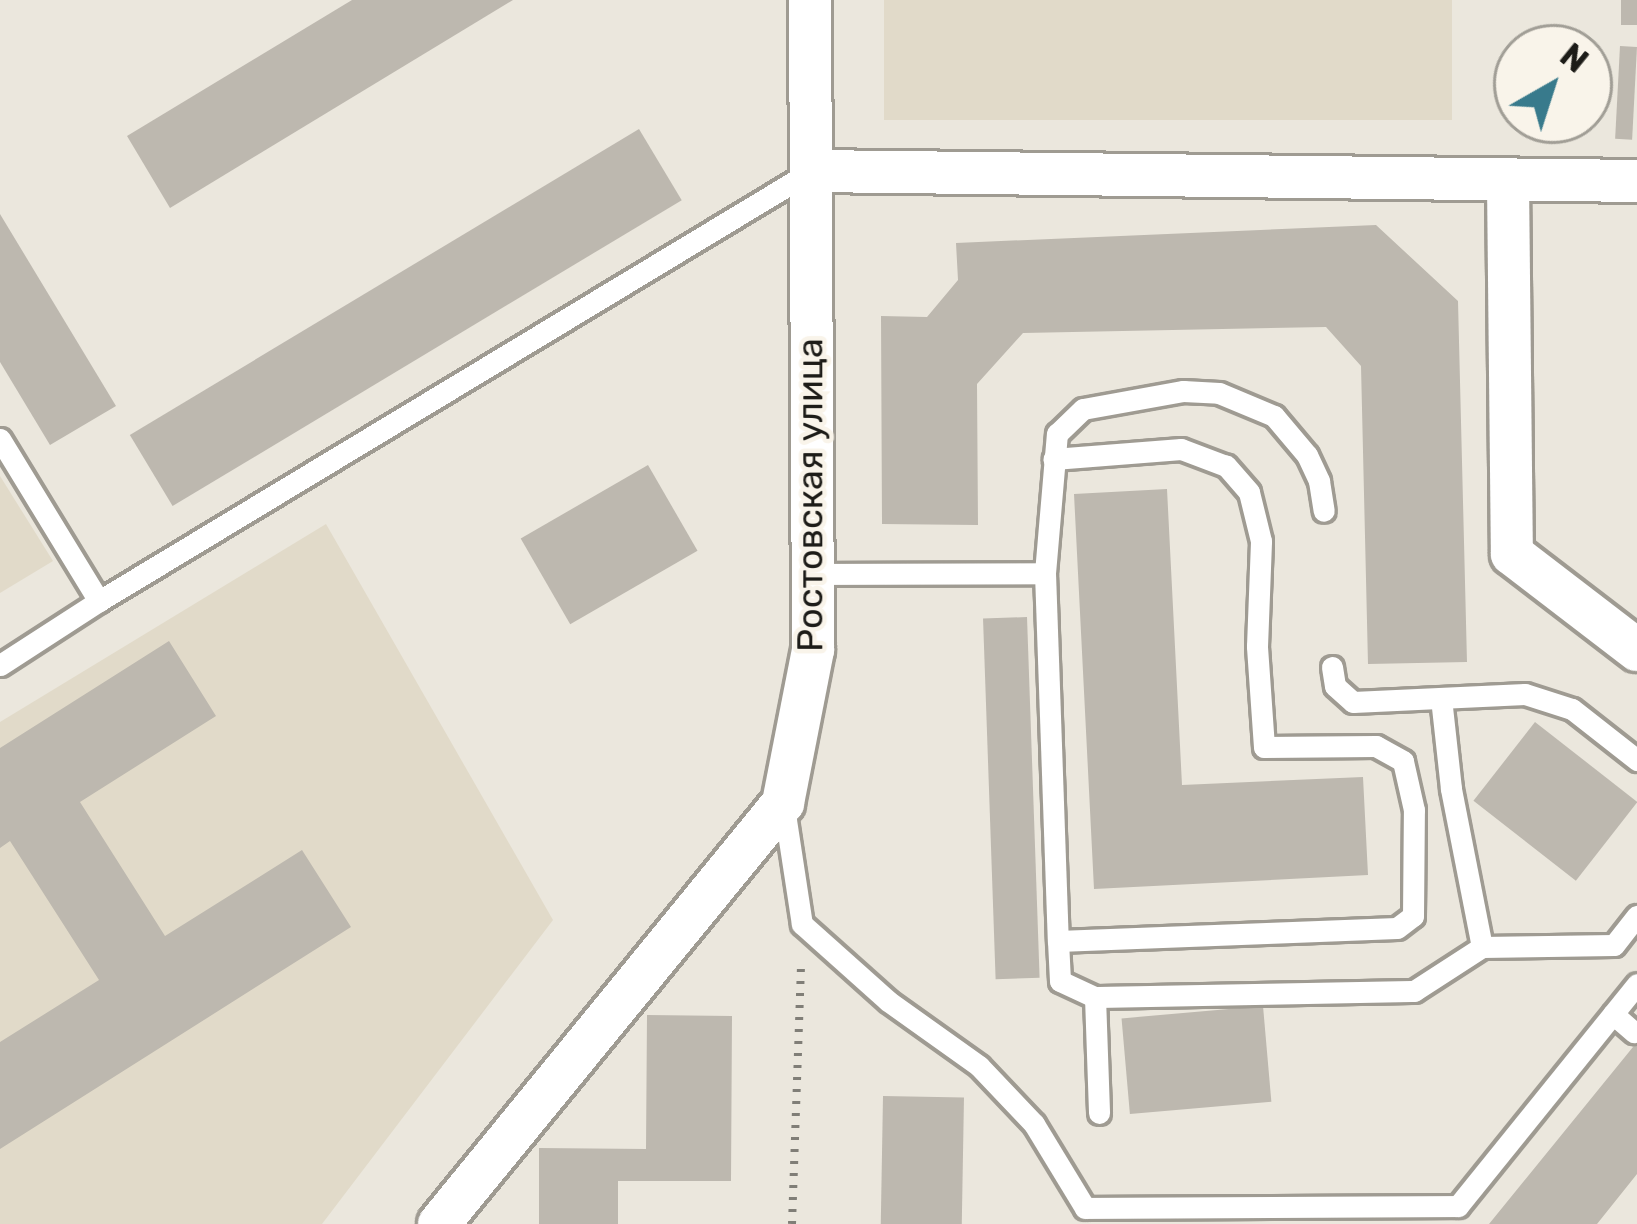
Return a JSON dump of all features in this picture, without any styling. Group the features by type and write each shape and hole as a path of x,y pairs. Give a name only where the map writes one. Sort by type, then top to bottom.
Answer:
{"street":[{"name":"Ростовская улица","path":"439,1224 783,803 813,650 810,0"},
{"path":"811,172 1637,181"},
{"path":"1508,182 1512,554 1637,650"}],"lane":[{"path":"0,665 811,172"},
{"path":"1324,511 1319,481 1274,416 1219,393 1150,395 1083,410 1057,434 1046,573 1060,981 1095,998 1414,991 1482,947 1614,945 1637,916"},
{"path":"0,440 99,601"},
{"path":"1053,459 1181,449 1226,466 1249,492 1261,541 1257,646 1264,747 1376,746 1403,760 1414,810 1413,916 1397,928 1058,941"},
{"path":"812,574 1046,573"},
{"path":"1332,667 1335,686 1353,702 1525,694 1572,709 1637,760"},
{"path":"1441,698 1451,789 1482,947"},
{"path":"783,803 802,924 888,1001 980,1066 1034,1124 1079,1216 1458,1205 1637,984"},
{"path":"1095,998 1099,1114"},
{"path":"1612,1014 1634,1032"}],"path":[{"path":"792,1224 802,924"}],"shaded area":[{"path":"884,0 1452,0 1452,120 884,120"},
{"path":"0,476 53,561 0,593"},
{"path":"326,524 553,920 322,1224 0,1224 0,722"}],"building":[{"path":"352,0 513,0 170,208 127,136"},
{"path":"1621,0 1637,0 1637,25 1621,25"},
{"path":"1620,46 1637,47 1632,140 1615,139"},
{"path":"639,129 682,200 173,506 130,435"},
{"path":"0,214 116,406 50,445 0,362"},
{"path":"1376,225 1458,301 1467,662 1368,664 1361,366 1326,327 1023,333 977,384 978,525 882,524 881,316 927,317 958,280 956,243"},
{"path":"648,465 698,551 570,624 521,538"},
{"path":"1167,489 1182,785 1363,777 1368,875 1094,889 1074,494"},
{"path":"1027,617 1040,978 996,979 983,619"},
{"path":"169,641 216,716 80,802 165,936 302,850 351,927 0,1149 0,1042 99,980 10,841 0,848 0,748"},
{"path":"1535,722 1637,802 1576,881 1473,801"},
{"path":"1263,1006 1271,1102 1130,1114 1122,1018"},
{"path":"647,1015 732,1016 731,1181 618,1181 618,1224 539,1224 539,1148 646,1149"},
{"path":"1637,1028 1637,1174 1597,1224 1489,1224 1633,1047 1626,1042"},
{"path":"883,1096 964,1097 962,1224 881,1224"}]}
